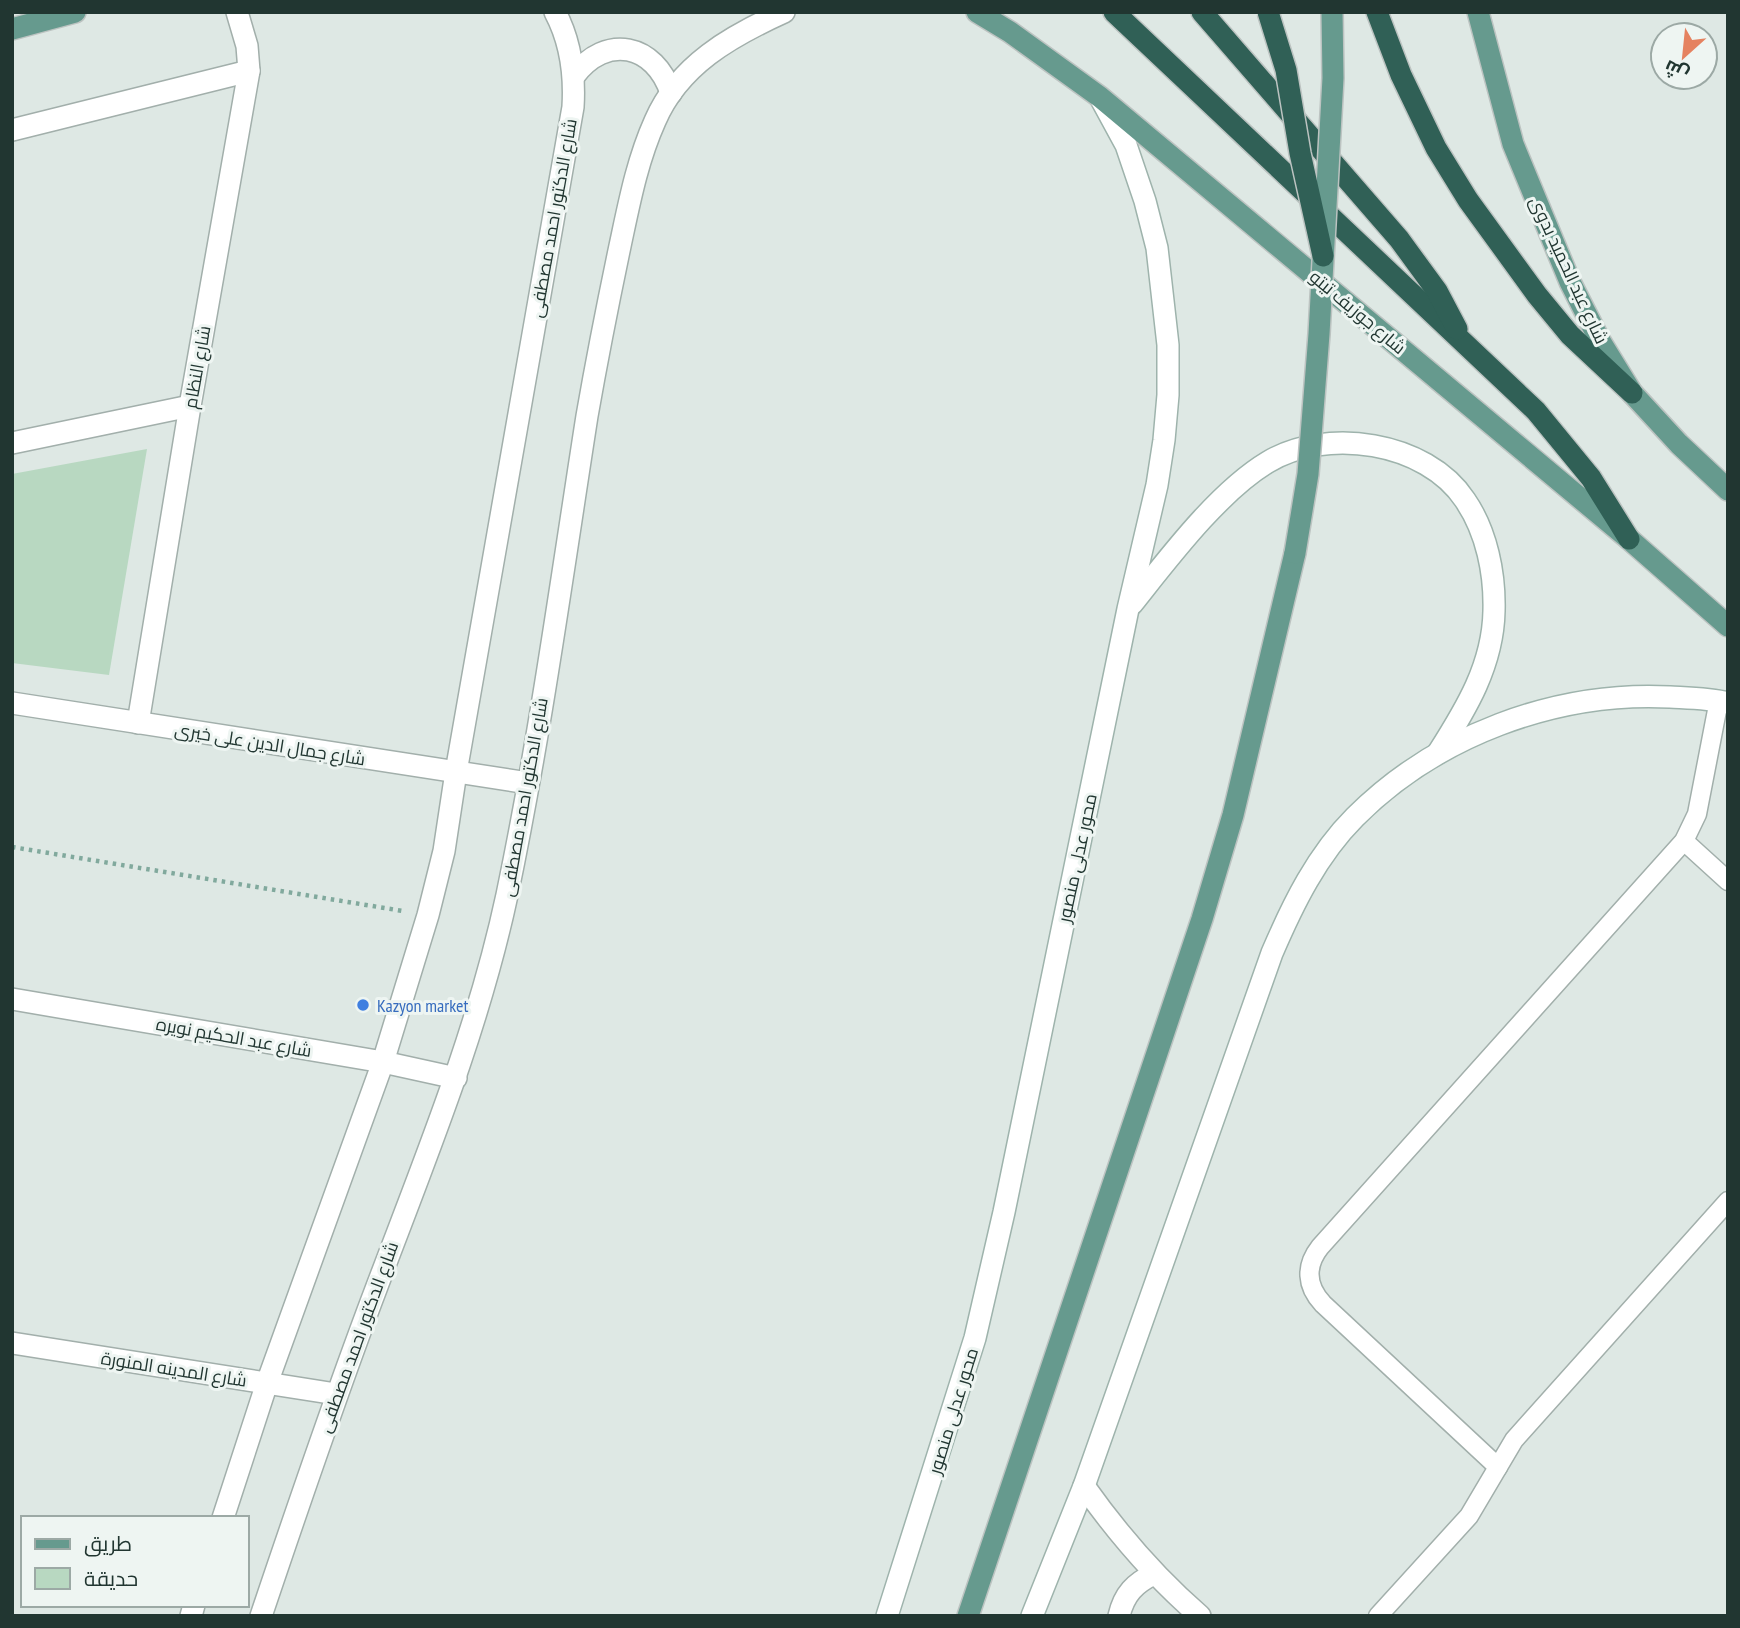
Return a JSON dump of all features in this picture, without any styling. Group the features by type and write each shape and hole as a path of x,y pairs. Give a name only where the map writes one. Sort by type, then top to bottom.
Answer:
{"highway":[{"path":"1114,12 1536,411 1591,478 1629,539"},
{"path":"1202,12 1399,239 1437,290 1464,342"},
{"path":"1268,12 1286,70 1300,153 1323,256"},
{"path":"1377,12 1401,75 1436,148 1468,200 1537,295 1570,335 1632,393"}],"main road":[{"path":"12,29 75,12"},
{"name":"شارع جوزيف تيتو","path":"977,12 1010,32 1100,97 1629,539 1728,626"},
{"path":"968,1616 1202,919 1233,815 1295,553 1308,474 1323,256 1333,78 1332,12"},
{"name":"شارع عبد الحميد بدوى","path":"1478,12 1513,144 1570,282 1600,341 1632,393 1679,444 1728,490"}],"street":[{"name":"شارع النظام","path":"138,723 249,71 247,46 237,12"},
{"name":"شارع الدكتور احمد مصطفى","path":"224,1516 267,1384 383,1062 428,915 444,851 573,107 575,76 569,49 555,12"},
{"name":"شارع الدكتور احمد مصطفى","path":"261,1616 336,1394 456,1078 484,987 506,898 528,783 598,348 635,176 655,119 671,93 694,65 748,29 784,12"},
{"path":"575,76 584,63 597,54 613,49 628,50 644,55 657,65 666,78 671,93"},
{"path":"12,130 249,71"},
{"name":"محور عدلى منصور","path":"887,1616 975,1338 1004,1212 1128,609 1157,485 1164,440 1168,395 1168,345 1157,248 1126,145 1100,97"},
{"path":"12,443 190,406"},
{"path":"1128,609 1175,551 1225,497 1246,477 1269,461 1296,450 1352,442 1380,446 1404,454 1437,473 1465,498 1479,526 1494,584 1490,646 1481,677 1438,753"},
{"path":"1032,1616 1084,1486 1287,916 1329,848 1355,817 1390,787 1438,753 1501,724 1584,700 1637,695 1723,701"},
{"name":"شارع جمال الدين على خيرى","path":"12,704 528,783"},
{"name":"شارع عبد الحكيم نويره","path":"12,999 383,1062 456,1078"},
{"name":"شارع المدينه المنورة","path":"12,1343 336,1394"},
{"path":"1084,1486 1109,1521 1154,1574 1200,1616"},
{"path":"1119,1616 1129,1591 1154,1574"}],"lane":[{"path":"1498,1467 1323,1304 1311,1286 1310,1265 1320,1247 1684,841 1700,802 1723,701"},
{"path":"1684,841 1728,881"},
{"path":"1378,1616 1469,1516 1514,1440 1728,1201"}],"path":[{"path":"12,847 428,915"}],"green space":[{"path":"147,449 109,675 12,663 12,474"}],"place":[{"name":"Kazyon market","path":"363,1005"}]}
